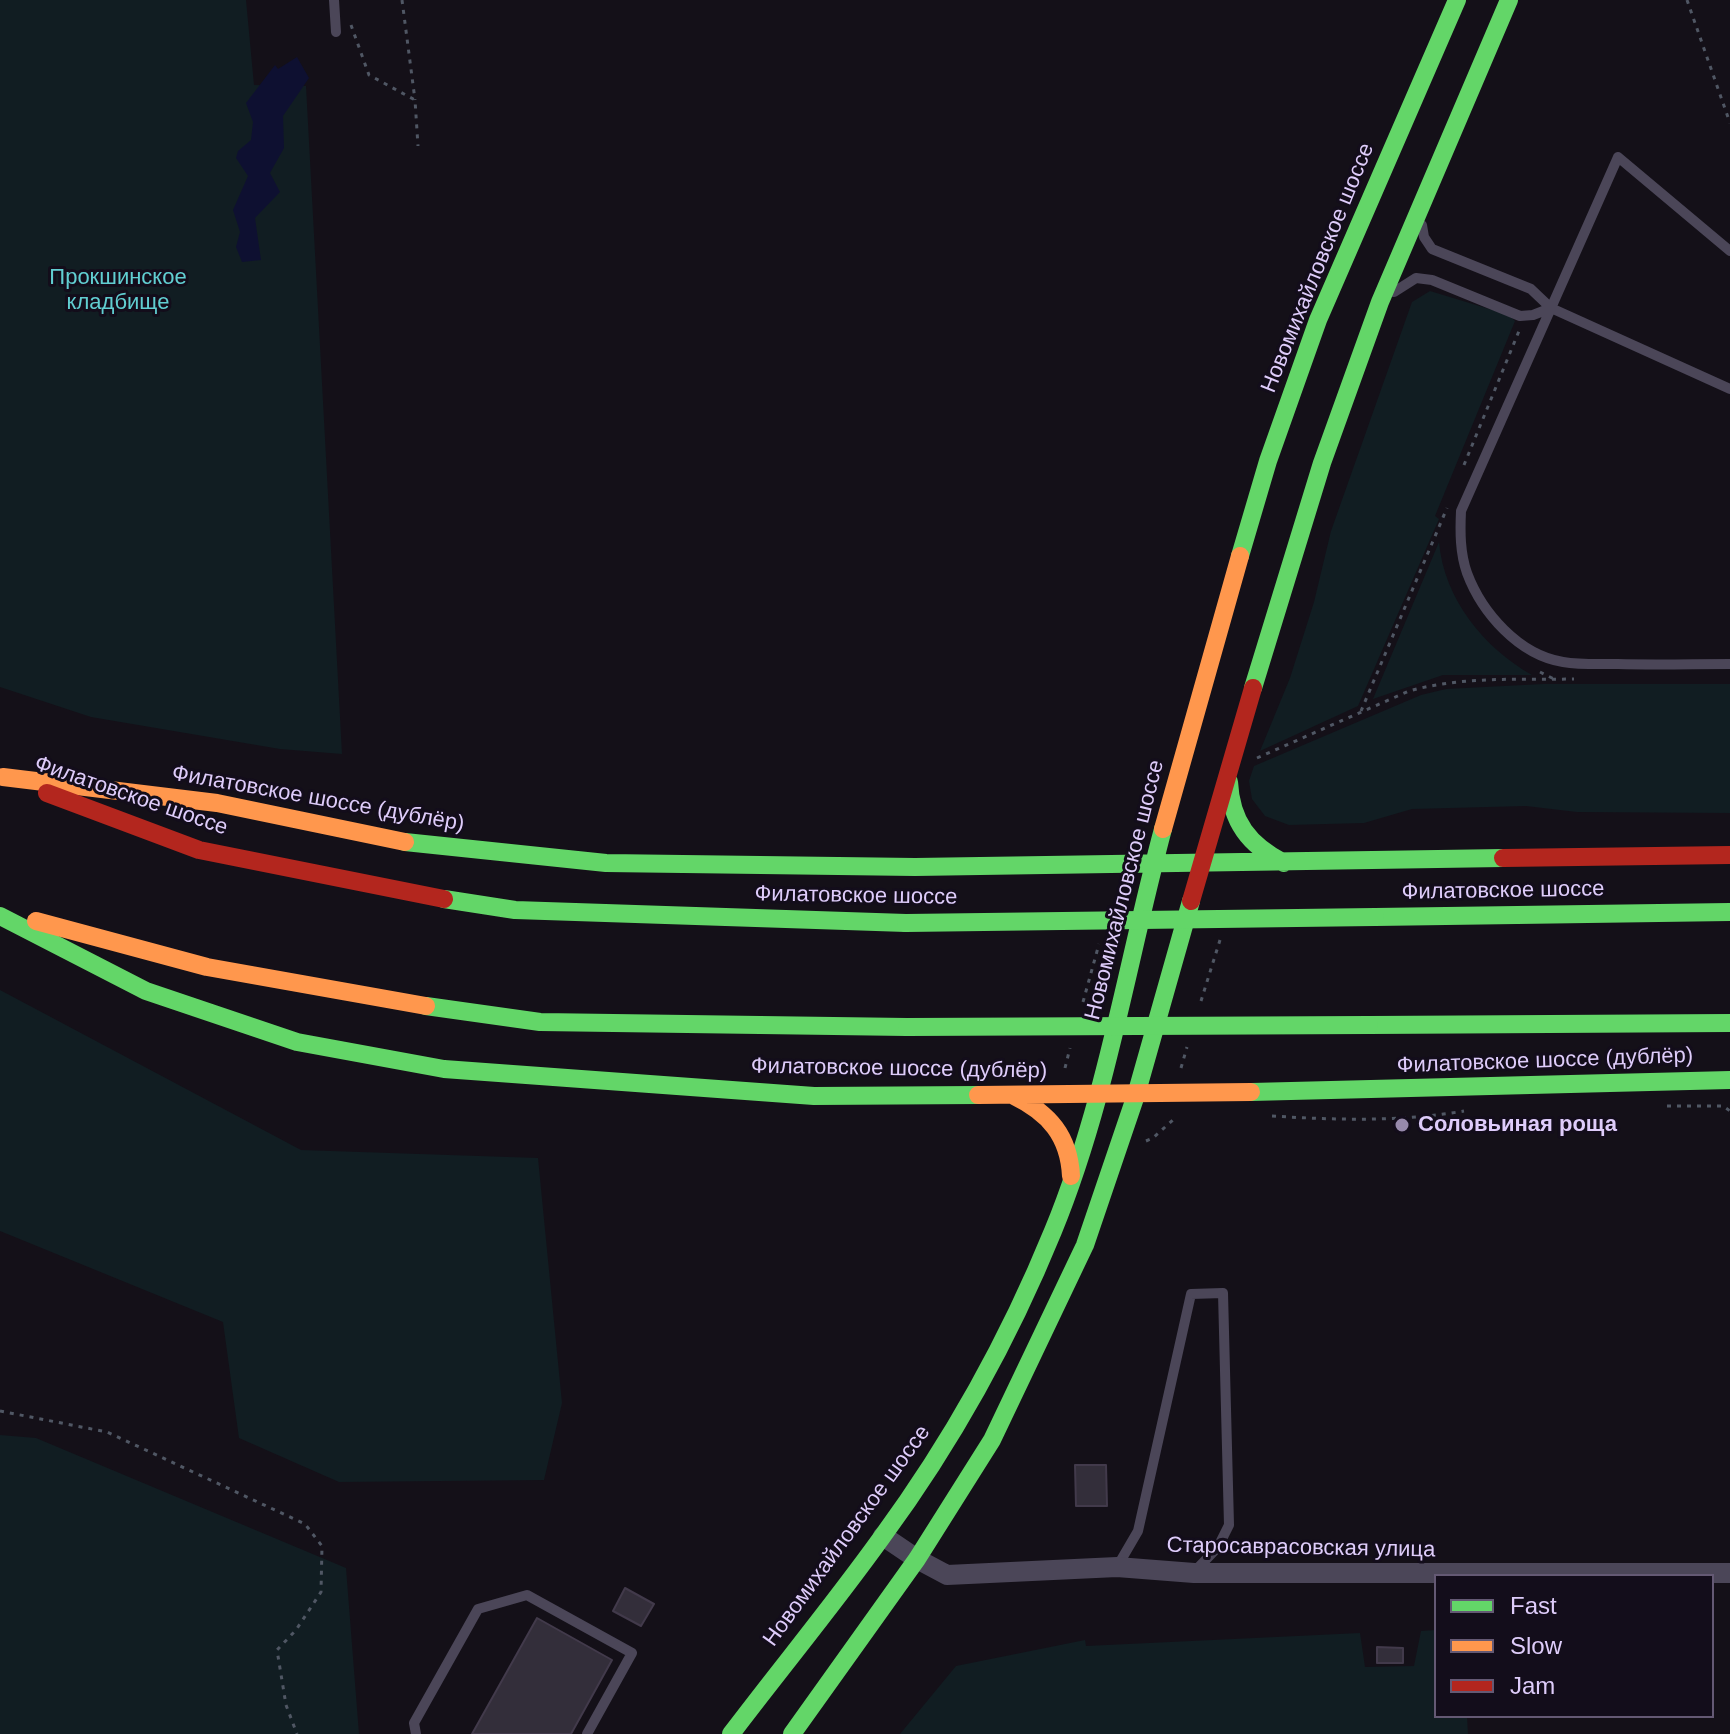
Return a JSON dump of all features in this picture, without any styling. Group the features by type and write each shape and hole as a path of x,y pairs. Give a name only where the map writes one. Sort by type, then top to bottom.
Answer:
{"main road":[{"name":"Новомихайловское шоссе","path":"731,1734 883,1536 957,1424 1008,1331 1054,1230 1100,1095 1154,864 1268,461 1318,320 1457,0"},
{"path":"792,1734 917,1559 992,1440 1085,1245 1136,1095 1228,769 1322,463 1380,302 1509,0"},
{"path":"1228,769 1232,814 1240,828 1265,854 1284,863"},
{"name":"Филатовское шоссе (дублёр)","path":"2,776 217,803 416,844 606,863 810,867 1730,855"},
{"name":"Филатовское шоссе","path":"2,776 199,850 408,893 515,910 906,923 1730,912"},
{"name":"Филатовское шоссе (дублёр)","path":"0,914 146,991 297,1042 429,1066 814,1096 1136,1095 1730,1080"},
{"path":"0,914 207,967 381,1000 540,1022 907,1027 1730,1023"},
{"path":"1013,1095 1032,1104 1055,1124 1071,1162 1070,1183"}],"street":[{"name":"Старосаврасовская улица","path":"883,1536 947,1575 1117,1567 1194,1573 1730,1573"}],"lane":[{"path":"334,0 336,32"},
{"path":"1730,251 1618,157 1461,511 1459,539 1467,572 1483,604 1521,645 1562,662 1730,664"},
{"path":"1423,198 1421,219 1424,237 1432,249 1531,289 1551,308 1730,389"},
{"path":"1380,302 1416,278 1432,280 1520,316 1551,308"},
{"path":"1117,1567 1138,1531 1191,1294 1223,1293 1229,1525 1218,1547 1194,1573"},
{"path":"416,1734 414,1723 478,1609 527,1595 632,1653 587,1734"}],"path":[{"path":"402,0 418,146"},
{"path":"1687,0 1730,123"},
{"path":"351,24 369,75 415,100"},
{"path":"1465,464 1518,332 1533,315"},
{"path":"1361,713 1447,508 1450,523"},
{"path":"1254,759 1409,691 1465,681 1554,679 1533,668"},
{"path":"1081,1010 1101,939"},
{"path":"1198,1012 1220,941"},
{"path":"1065,1068 1073,1039"},
{"path":"1181,1068 1189,1040"},
{"path":"1662,1106 1723,1106 1730,1111"},
{"path":"1265,1116 1422,1118 1466,1111"},
{"path":"1143,1142 1153,1138 1169,1121 1184,1114"},
{"path":"0,1411 107,1432 305,1524 322,1546 321,1592 296,1630 277,1650 286,1705 297,1734"}],"green space":[{"name":"Прокшинское кладбище","path":"0,0 246,0 254,85 306,86 342,754 280,749 91,717 0,687"},
{"path":"1430,291 1509,315 1515,321 1435,516 1439,519 1358,706 1260,751 1290,678 1314,602 1331,531 1412,302"},
{"path":"1439,542 1449,583 1469,620 1498,651 1532,675 1443,675 1373,699"},
{"path":"1543,684 1730,684 1730,813 1577,812 1526,806 1412,809 1364,823 1289,825 1265,816 1252,799 1249,781 1254,766 1421,695 1446,689"},
{"path":"0,990 301,1150 538,1158 562,1403 544,1480 339,1482 239,1438 223,1322 0,1231"},
{"path":"0,1435 36,1438 346,1568 359,1734 0,1734"},
{"path":"1434,1630 1434,1718 1467,1718 1468,1734 900,1734 956,1666 1085,1640 1086,1646 1360,1633 1365,1667 1414,1666 1421,1631"}],"shaded area":[{"path":"297,57 309,78 283,116 284,148 270,173 280,192 255,218 261,260 242,262 236,247 240,232 233,210 248,176 236,158 238,151 251,140 253,122 246,103 275,65 278,69"}],"building":[{"path":"1075,1465 1106,1465 1107,1506 1076,1506"},
{"path":"625,1588 654,1604 641,1626 613,1611"},
{"path":"537,1618 612,1660 571,1734 472,1734"},
{"path":"1377,1647 1403,1648 1403,1663 1377,1663"}],"traffic: fast":[{"path":"1240,556 1268,461 1318,320 1457,0"},
{"path":"1253,688 1322,463 1380,302 1509,0"},
{"path":"1229,782 1234,809 1244,831 1261,848 1284,863"},
{"path":"731,1734 845,1587 932,1465 977,1389 1017,1311 1053,1231 1087,1133 1163,829"},
{"path":"405,842 606,863 915,867 1503,858"},
{"path":"444,899 515,910 906,923"},
{"path":"792,1734 917,1559 992,1440 1085,1245 1136,1095 1191,901"},
{"path":"1375,917 1730,912"},
{"path":"0,916 146,991 297,1042 444,1069 814,1096 978,1095"},
{"path":"906,923 1375,917"},
{"path":"426,1006 540,1022 907,1027"},
{"path":"1369,1025 1730,1023"},
{"path":"907,1027 1369,1025"},
{"path":"1251,1092 1730,1080"}],"traffic: slow":[{"path":"1163,829 1240,556"},
{"path":"3,777 217,803 405,842"},
{"path":"36,921 207,967 426,1006"},
{"path":"978,1095 1251,1092"},
{"path":"1014,1096 1037,1110 1055,1127 1066,1149 1071,1176"}],"traffic: jam":[{"path":"1191,901 1253,688"},
{"path":"47,793 199,850 444,899"},
{"path":"1503,858 1730,855"}],"place":[{"name":"Соловьиная роща","path":"1402,1125"}]}
